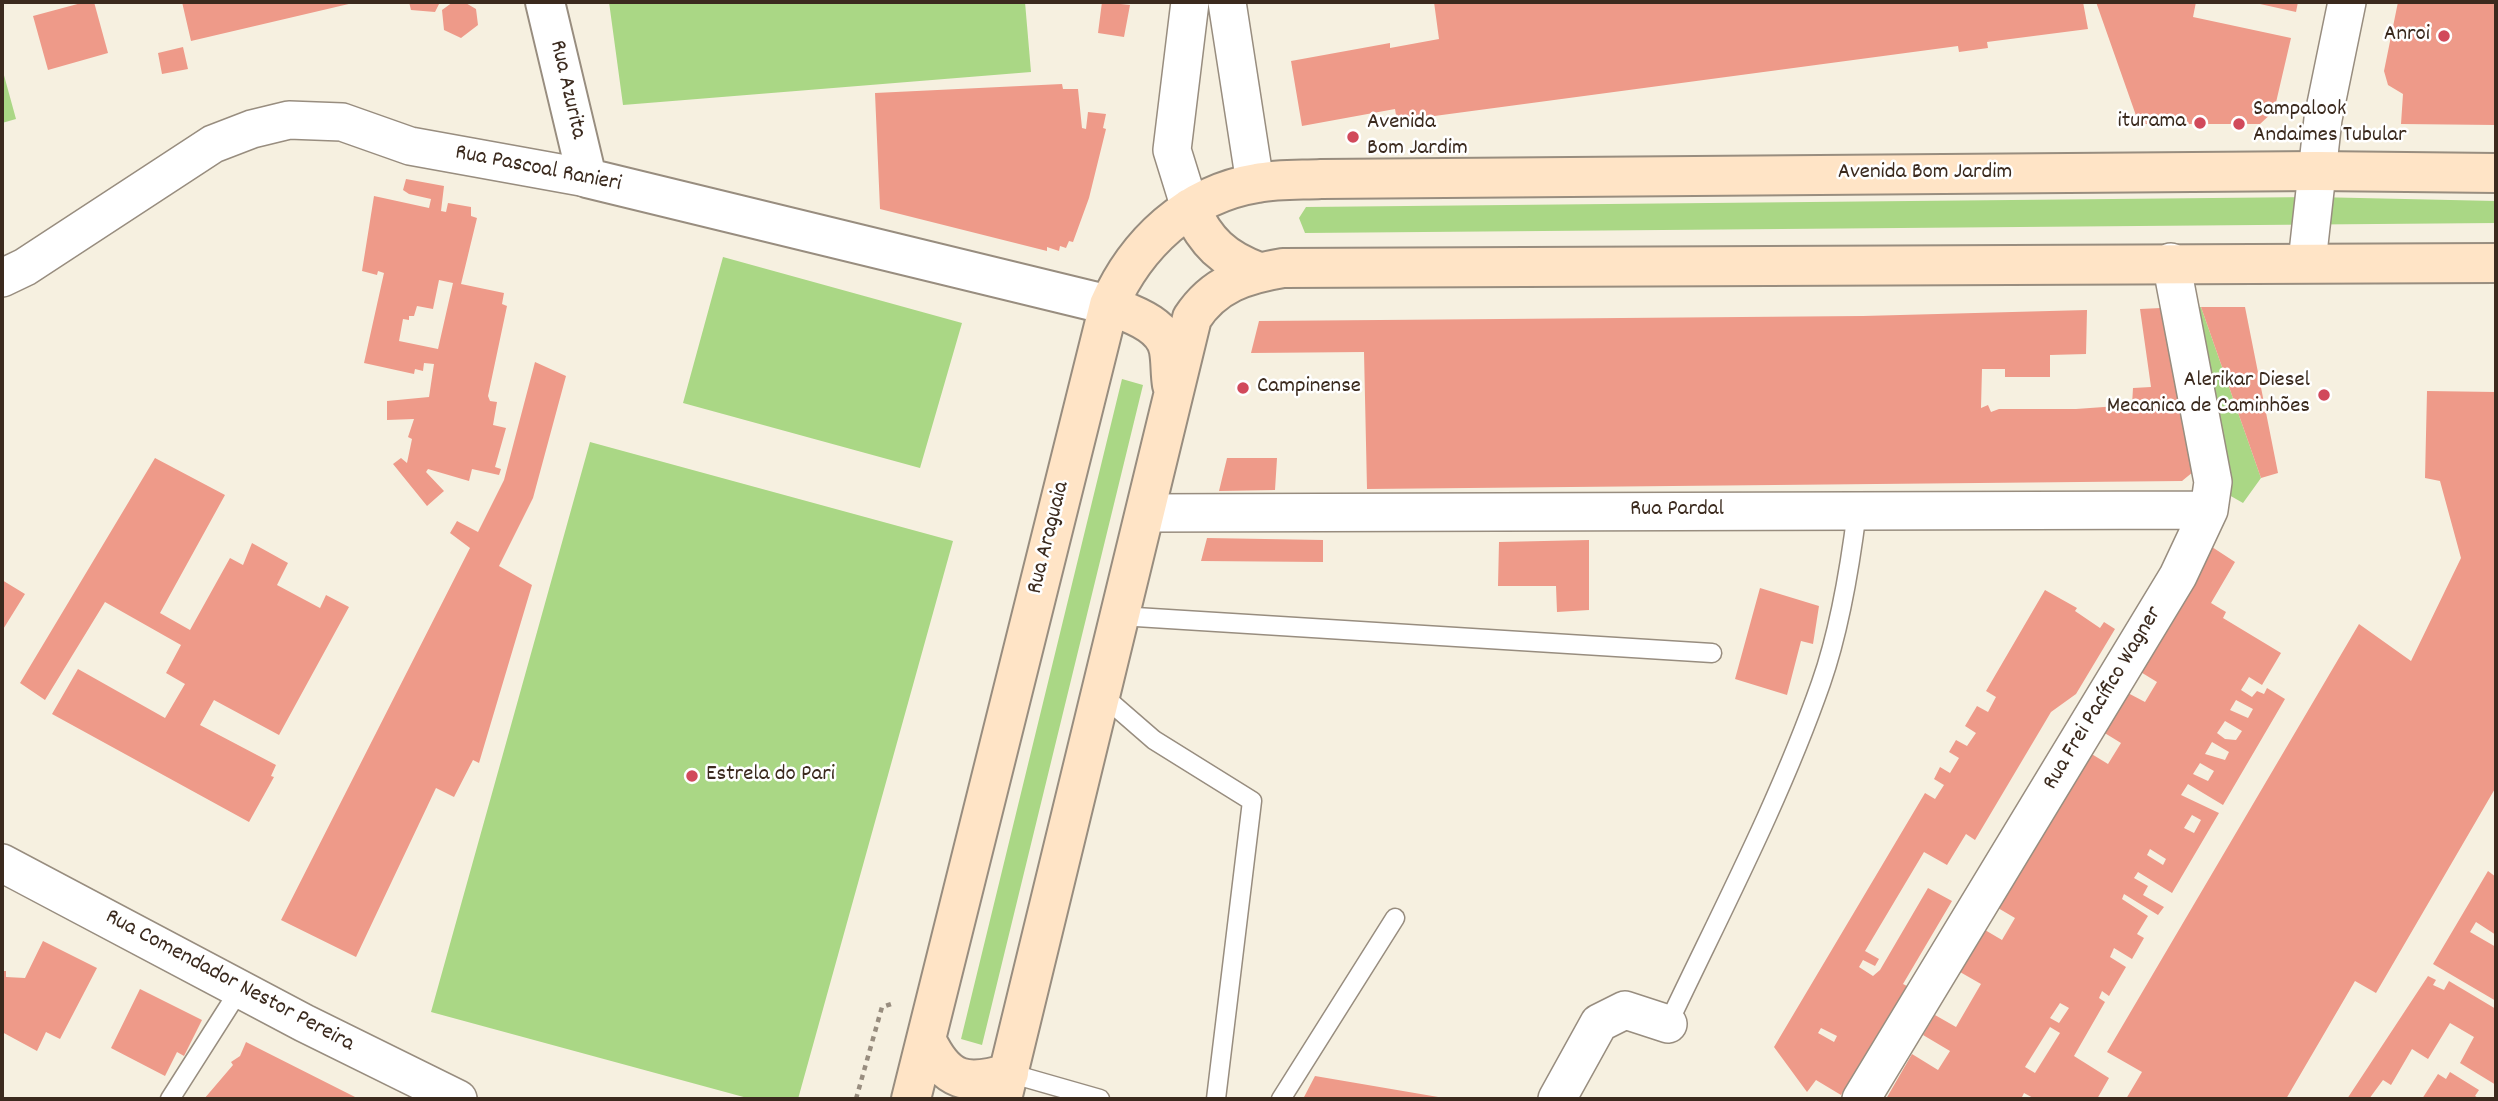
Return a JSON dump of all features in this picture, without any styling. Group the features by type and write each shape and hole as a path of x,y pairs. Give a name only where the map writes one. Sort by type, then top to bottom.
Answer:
{"main road":[{"name":"Avenida Bom Jardim","path":"1190,208 1255,183 1350,179 2317,171 2496,173"},
{"path":"1190,208 1201,231 1215,249 1233,262 1259,272"},
{"name":"Rua Araguaia","path":"911,1099 1109,305 1120,280 1149,241 1190,208"},
{"path":"927,1041 937,1061 958,1077 987,1080 1005,1086 1192,318 1203,302 1234,280 1259,272 1334,267 2171,262 2496,263"},
{"path":"1109,305 1139,317 1157,329 1169,348 1174,393"}],"street":[{"name":"Rua Azurita","path":"545,2 587,178"},
{"path":"1190,2 1172,150 1190,208"},
{"path":"1227,2 1255,183"},
{"path":"2307,262 2328,88 2347,2"},
{"name":"Rua Pascoal Ranieri","path":"2,278 24,267 213,144 252,129 289,120 342,122 410,146 587,178 1109,305"},
{"name":"Rua Frei Pacífico Wagner","path":"1861,1099 2178,576 2209,510 2213,482 2171,262"},
{"name":"Rua Pardal","path":"1145,513 2209,510"},
{"name":"Rua Comendador Nestor Pereira","path":"2,863 240,989 458,1099"},
{"path":"1557,1099 1599,1023 1625,1010 1668,1024"}],"lane":[{"path":"1668,1024 1780,786 1821,682 1838,613 1857,511"},
{"path":"1120,616 1712,653"},
{"path":"1101,694 1154,740 1252,801 1216,1099"},
{"path":"1281,1099 1395,918"},
{"path":"170,1099 240,989"},
{"path":"1005,1086 1100,1099"}],"path":[{"path":"856,1099 882,1007"}],"green space":[{"path":"609,2 1025,2 1031,72 623,105"},
{"path":"2,68 16,119 2,123"},
{"path":"2314,197 2496,201 2496,223 1305,233 1299,218 1306,207"},
{"path":"723,257 962,323 920,468 683,403"},
{"path":"2201,307 2261,478 2243,503 2229,495 2190,308"},
{"path":"1122,379 1143,385 982,1045 961,1039"},
{"name":"Estrela do Pari","path":"590,442 953,541 798,1099 751,1099 431,1012"}],"building":[{"path":"94,2 108,53 48,70 33,16"},
{"path":"182,2 353,2 353,3 191,41"},
{"path":"409,2 440,2 435,12 411,10"},
{"path":"453,2 464,2 476,9 478,25 461,38 444,30 442,10"},
{"path":"1102,2 1130,5 1124,37 1098,33"},
{"path":"1434,2 2083,2 2088,29 1987,42 1988,48 1959,52 1958,46 1397,121 1395,109 1302,126 1291,61 1390,43 1390,48 1439,39"},
{"path":"2096,2 2196,2 2193,17 2291,38 2274,111 2260,124 2139,124"},
{"path":"2251,2 2298,2 2296,12"},
{"name":"Anroi","path":"2398,2 2496,2 2496,125 2401,124 2403,94 2388,85 2384,71"},
{"path":"183,47 188,69 162,74 158,53"},
{"path":"1062,84 1063,89 1078,89 1082,128 1086,129 1088,112 1106,114 1103,128 1106,129 1089,198 1073,242 1069,241 1066,248 1060,246 1059,251 1047,247 1047,251 880,209 875,93"},
{"path":"406,179 444,186 441,211 446,212 448,203 471,207 471,216 477,218 461,284 504,293 502,304 507,306 488,396 490,401 497,402 493,425 506,428 495,467 501,469 499,475 472,469 469,481 428,469 426,472 444,491 427,506 393,464 401,458 407,463 412,439 408,437 414,419 387,420 387,401 429,397 434,364 424,363 423,371 415,369 414,374 364,363 384,273 378,271 377,275 362,271 374,196 429,208 431,199 403,190","holes":["439,280 453,283 438,349 399,341 403,319 409,320 409,316 414,316 417,306 433,309"]},
{"path":"2201,307 2245,307 2278,473 2261,478"},
{"path":"2161,308 2174,323 2199,467 2182,481 1367,489 1364,352 1251,353 1259,321 1863,316 2087,310 2086,354 2050,355 2050,377 2005,377 2005,369 1982,369 1981,408 1988,405 1991,412 1999,409 2076,409 2132,405 2133,388 2151,387 2140,309"},
{"path":"535,362 566,376 533,498 499,566 532,585 479,763 473,760 454,797 436,788 356,957 281,920 470,548 450,533 457,521 478,532 504,480"},
{"path":"2427,391 2496,392 2496,787 2376,993 2355,981 2286,1099 2126,1099 2142,1072 2107,1052 2359,624 2411,661 2461,558 2440,481 2425,478"},
{"path":"155,458 225,495 160,613 190,630 230,558 243,565 252,543 288,563 277,585 320,608 326,595 349,607 279,735 214,700 200,725 276,765 271,776 274,777 249,822 52,714 78,669 165,718 185,684 166,673 181,645 105,602 45,700 20,683"},
{"path":"1227,458 1277,458 1275,490 1219,491"},
{"path":"1207,538 1323,540 1323,562 1201,561"},
{"path":"1589,540 1589,610 1557,612 1556,586 1498,586 1499,542"},
{"path":"2212,547 2235,562 2211,603 2226,612 2223,618 2281,653 2262,685 2249,677 2241,690 2252,697 2257,691 2264,694 2267,688 2285,699 2223,805 2188,784 2181,795 2219,813 2172,893 2138,872 2134,878 2148,886 2143,895 2164,907 2158,915 2124,894 2122,899 2148,916 2137,934 2144,938 2132,959 2114,948 2110,957 2126,967 2109,996 2102,991 2099,998 2105,1002 2074,1056 2109,1078 2097,1099 2035,1099 2024,1093 2021,1099 1886,1099 1912,1054 1938,1070 1950,1051 1923,1035 1935,1015 1956,1027 1981,984 1960,972 1985,930 2002,940 2015,918 1998,908 2090,753 2108,764 2121,743 2103,732 2126,692 2145,702 2157,682 2139,671","holes":["2236,700 2253,709 2248,718 2230,710","2225,721 2242,731 2236,740 2225,739 2217,733","2212,742 2229,752 2225,760 2205,754","2200,763 2214,771 2208,781 2193,774","2192,815 2201,820 2194,833 2184,828","2150,849 2166,859 2163,865 2147,855","2060,1003 2069,1008 2059,1023 2050,1018","2050,1027 2060,1033 2035,1073 2025,1067"]},
{"path":"2,580 25,594 2,631"},
{"path":"1760,588 1819,606 1813,644 1801,641 1787,695 1735,679"},
{"path":"2045,590 2077,608 2075,611 2100,628 2104,622 2115,629 2076,694 2051,712 1975,840 1966,834 1947,865 1924,852 1865,951 1879,959 1875,966 1863,960 1859,967 1873,976 1880,970 1928,888 1952,901 1903,984 1907,986 1841,1095 1816,1080 1807,1092 1774,1047 1925,793 1935,799 1944,785 1934,779 1940,767 1950,773 1959,758 1949,752 1956,740 1967,746 1976,733 1965,726 1977,706 1988,712 1996,697 1986,691","holes":["1821,1028 1837,1036 1834,1042 1818,1033"]},
{"path":"2488,871 2496,877 2496,935 2476,922 2470,932 2496,947 2496,1001 2433,964"},
{"path":"43,941 97,968 60,1039 46,1032 37,1051 2,1032 2,971 6,971 6,977 25,978"},
{"path":"2428,976 2436,980 2433,985 2444,990 2449,981 2496,1009 2496,1085 2460,1063 2474,1037 2450,1023 2428,1059 2412,1049 2391,1085 2383,1080 2369,1099 2347,1099"},
{"path":"140,989 202,1020 184,1056 177,1052 165,1076 111,1048"},
{"path":"246,1042 359,1099 204,1099 233,1065 231,1062 240,1056"},
{"path":"2450,1072 2479,1090 2475,1096 2480,1099 2422,1099 2438,1074 2446,1079"},
{"path":"1315,1076 1444,1098 1444,1099 1303,1099"}],"place":[{"name":"Anroi","path":"2444,36"},
{"name":"iturama","path":"2200,123"},
{"name":"Sampalook Andaimes Tubular","path":"2239,124"},
{"name":"Avenida Bom Jardim","path":"1353,137"},
{"name":"Campinense","path":"1243,388"},
{"name":"Alerikar Diesel Mecanica de Caminhões","path":"2324,395"},
{"name":"Estrela do Pari","path":"692,776"}]}
